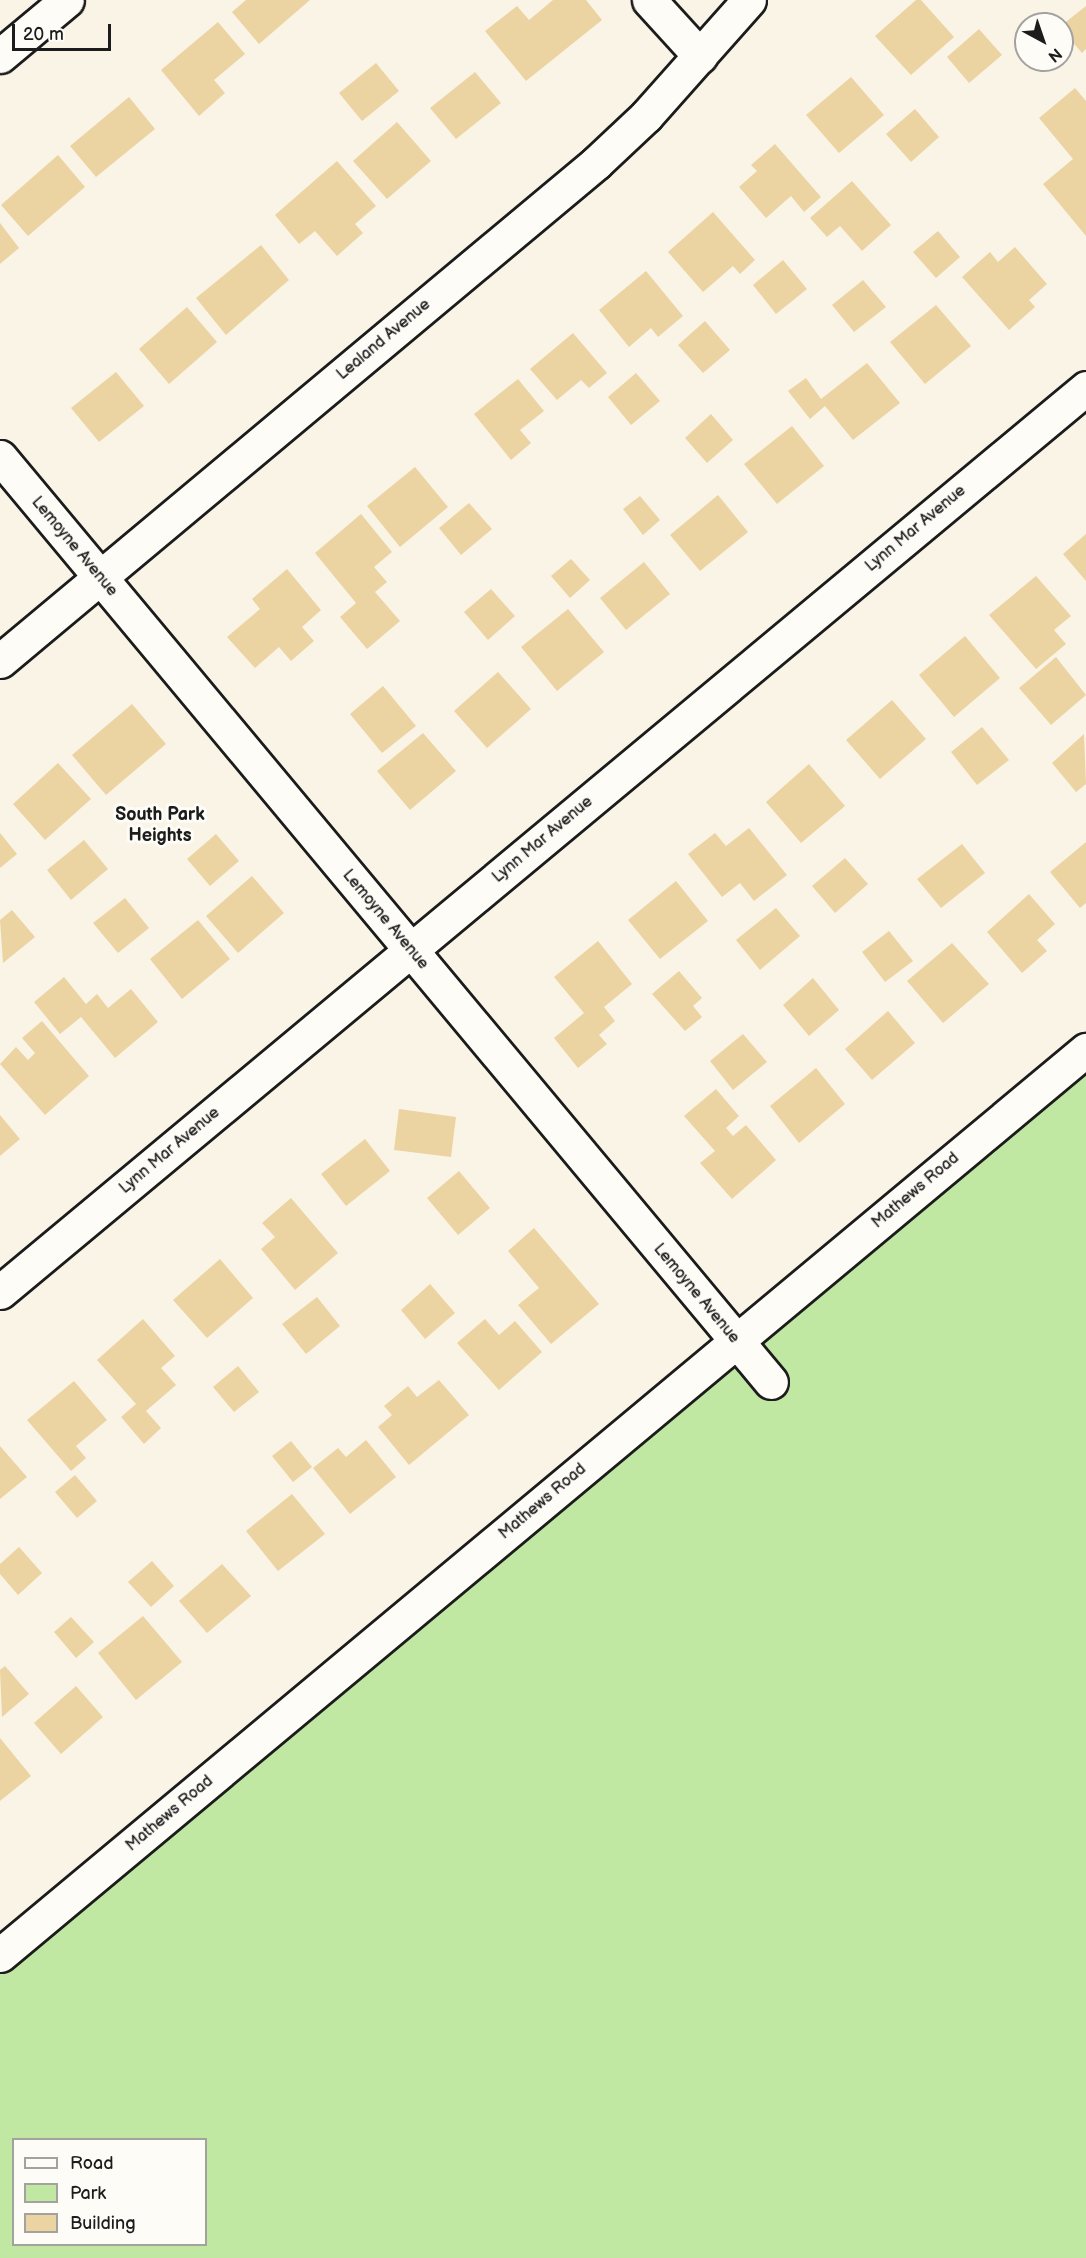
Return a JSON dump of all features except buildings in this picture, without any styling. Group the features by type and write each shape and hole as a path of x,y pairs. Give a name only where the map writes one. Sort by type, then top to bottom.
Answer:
{"street":[{"path":"0,56 67,0"},
{"path":"649,0 700,56"},
{"name":"Lealand Avenue","path":"0,661 596,163 646,116 749,0"},
{"name":"Lynn Mar Avenue","path":"0,1292 1086,388"},
{"name":"Lemoyne Avenue","path":"0,457 771,1382"},
{"name":"Mathews Road","path":"0,1955 1086,1050"}],"green space":[{"path":"1086,1050 1086,2258 0,2258 0,1955"}],"district":[{"name":"South Park Heights","path":"160,826"}]}
